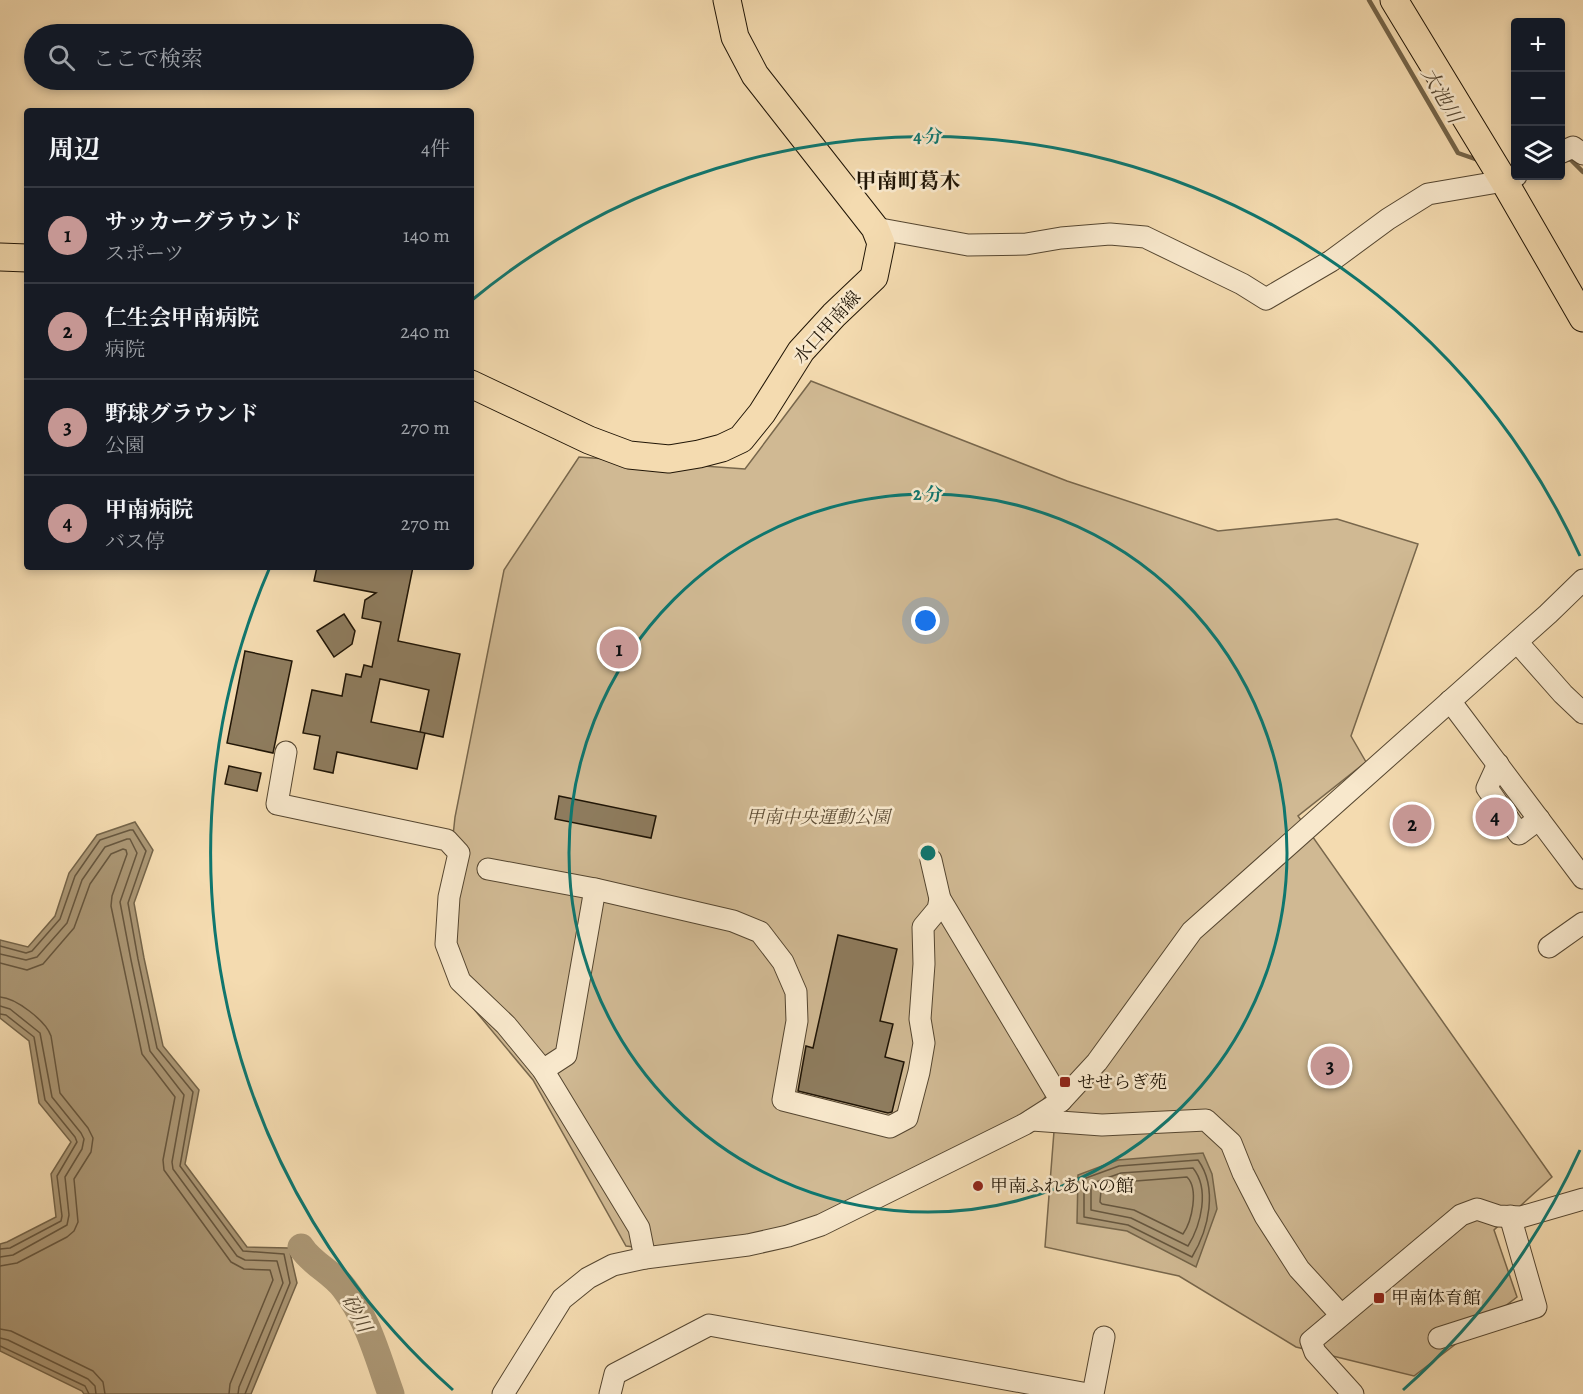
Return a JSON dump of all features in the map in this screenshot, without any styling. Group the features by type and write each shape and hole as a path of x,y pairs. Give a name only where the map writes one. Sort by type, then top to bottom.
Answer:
{"main road":[{"path":"727,0 735,37 755,75 875,228"},
{"path":"1394,0 1510,178 1583,318"},
{"name":"水口甲南線","path":"474,385 589,440 629,455 669,459 722,448 741,439 762,412 801,351 874,277 881,243 875,228"},
{"path":"0,257 24,258"}],"street":[{"path":"1565,151 1573,147 1583,154"},
{"path":"875,228 968,245 1026,244 1061,238 1110,234 1145,237 1266,299 1331,261 1388,219 1428,194 1510,178"},
{"path":"503,1394 562,1299 588,1278 613,1265 645,1258 748,1245 788,1236 821,1225 1032,1120 1061,1101 1097,1062 1192,931 1517,642 1583,579"},
{"path":"1517,642 1583,713"},
{"path":"1450,701 1583,878"},
{"path":"286,752 277,804 447,840 459,854 449,897 446,944 460,981 506,1025 543,1070 639,1228 645,1258"},
{"path":"931,860 940,900 1061,1101"},
{"path":"488,869 595,889 733,921 760,932 783,962 796,992 797,1022 783,1100 890,1127 907,1118 919,1072 924,1043 920,1019 924,964 923,927 938,909 940,900"},
{"path":"543,1070 566,1055 595,889"},
{"path":"1549,947 1583,923"},
{"path":"1032,1120 1102,1125 1206,1120 1231,1143 1264,1216 1299,1269 1341,1315"},
{"path":"1353,1394 1315,1352 1311,1341 1341,1315 1461,1215 1477,1209 1498,1216 1521,1217 1583,1199"},
{"path":"1439,1338 1536,1307 1510,1216"},
{"path":"610,1394 615,1374 709,1326 1088,1394"},
{"path":"1093,1394 1104,1336"}],"green space":[{"name":"甲南中央運動公園","path":"811,381 1067,481 1218,531 1337,519 1418,544 1351,736 1366,762 1298,816 1552,1177 1494,1230 1517,1297 1414,1376 1296,1347 1179,1276 1045,1247 1058,1080 1037,1108 822,1215 742,1239 661,1250 626,1246 533,1080 463,996 441,949 455,817 504,570 579,457 745,469"}],"water":[{"path":"135,822 153,850 134,903 163,1046 199,1090 185,1164 247,1247 289,1248 297,1283 251,1394 84,1394 0,1351 0,1244 56,1217 51,1174 71,1142 39,1103 29,1041 0,1018 0,940 28,947 55,916 69,873 97,835"},
{"path":"1203,1153 1212,1174 1217,1209 1196,1267 1127,1231 1077,1223 1078,1175 1118,1160"}],"building":[{"path":"316,570 412,570 398,641 460,654 443,737 425,733 417,769 337,752 333,773 314,769 320,736 303,733 312,690 342,696 346,674 361,677 364,665 372,667 381,622 362,618 365,600 376,593 314,581","holes":["380,679 429,690 420,732 371,722"]},
{"path":"344,614 355,631 352,644 334,657 317,631"},
{"path":"245,651 292,661 273,753 227,743"},
{"path":"229,766 261,773 257,791 225,784"},
{"path":"559,796 656,816 651,838 555,819"},
{"path":"838,935 897,949 880,1021 893,1024 885,1057 904,1062 892,1112 888,1113 798,1091 806,1046 813,1048"}],"waterway":[{"name":"大池川","path":"1369,0 1458,153 1478,160"},
{"name":"大池川","path":"1566,160 1570,159 1583,172"},
{"name":"砂川","path":"301,1247 339,1282 360,1313 372,1339 391,1394"}],"place":[{"name":"サッカーグラウンド","path":"619,649"},
{"name":"甲南病院","path":"1495,817"},
{"name":"仁生会甲南病院","path":"1412,824"},
{"name":"野球グラウンド","path":"1330,1066"},
{"name":"せせらぎ苑","path":"1065,1082"},
{"name":"甲南ふれあいの館","path":"978,1186"},
{"name":"甲南体育館","path":"1379,1298"}],"district":[{"name":"甲南町葛木","path":"908,181"}]}
